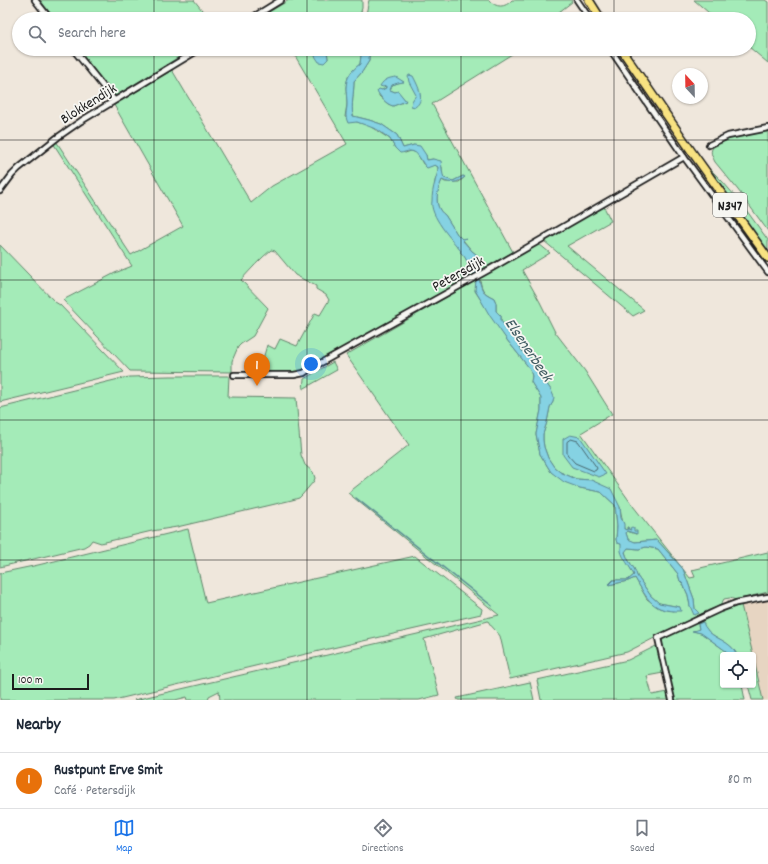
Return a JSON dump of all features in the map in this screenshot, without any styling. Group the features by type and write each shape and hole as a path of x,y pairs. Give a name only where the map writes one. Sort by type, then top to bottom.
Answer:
{"main road":[{"path":"588,0 596,12"},
{"name":"N347","path":"626,56 768,258"}],"street":[{"path":"35,0 44,12"},
{"path":"261,12 281,0"},
{"path":"577,0 585,12"},
{"path":"79,56 114,100"},
{"name":"Blokkendijk","path":"0,191 16,171 39,151 72,127 188,56"},
{"path":"615,56 684,157 768,272"},
{"path":"710,145 728,136 768,128"},
{"name":"Petersdijk","path":"234,374 294,375 304,373 481,274 684,157"},
{"path":"672,700 658,638 720,609 768,597"}],"shaded area":[{"path":"768,593 768,700 761,700 756,676 756,652 751,652 739,599"}],"green space":[{"path":"40,0 194,0 203,12 49,12"},
{"path":"289,0 362,0 361,12 269,12"},
{"path":"369,0 489,0 498,6 503,6 512,0 571,0 572,2 559,12 366,12"},
{"path":"694,0 765,0 768,2 768,63 756,53 756,12 708,12"},
{"path":"84,56 181,56 115,96"},
{"path":"295,56 320,56 328,59 328,56 361,56 360,64 348,77 346,87 347,104 345,117 374,127 371,127 390,139 395,148 405,153 411,151 417,153 423,164 430,166 435,165 438,167 434,190 441,225 461,251 474,274 304,370 295,372 262,373 263,359 267,345 275,349 280,339 297,346 315,313 320,315 329,300 326,295 316,289 316,286 295,275 275,251 271,250 241,280 268,308 253,336 238,347 232,361 232,372 130,371 63,300 115,273 132,266 53,143 56,141 131,255 183,226 114,105 172,70 251,203 272,186 347,144"},
{"path":"369,56 509,56 432,104 513,252 477,272 477,255 463,240 465,239 462,239 457,234 445,215 441,212 437,203 442,180 445,182 459,182 465,177 463,176 453,181 444,178 442,174 442,167 433,159 427,160 426,155 414,145 403,148 397,135 381,124 353,116 352,108 354,81 369,61","holes":["402,81 392,85 390,90 398,92 406,101 393,106 388,104 379,96 379,90"]},
{"path":"768,131 768,231 715,162 711,152 714,146 731,138"},
{"path":"711,170 741,203 768,240 768,251"},
{"path":"604,207 611,221 567,246 644,310 633,316 544,241"},
{"path":"539,244 550,253 522,270 555,332 585,371 612,414 581,433 633,506 682,568 657,540 635,542 628,540 626,533 627,531 636,534 628,529 628,527 627,530 624,529 620,507 591,480 576,479 560,472 554,467 548,458 543,440 543,434 550,407 553,402 551,390 533,364 533,360 522,351 517,340 501,321 501,316 496,311 496,303 494,298 484,291 480,280 477,281 475,291 507,340 530,369 532,376 531,382 541,398 541,410 536,434 540,454 551,472 580,488 601,492 615,505 617,526 616,540 621,544 628,564 634,575 628,580 613,580 608,585 628,581 635,578 647,599 659,608 674,611 680,607 659,603 651,596 637,576 625,551 628,548 639,549 646,547 658,549 678,574 680,581 688,595 690,606 698,613 695,609 694,599 683,569 690,578 695,577 692,570 768,552 768,592 736,600 730,598 724,599 720,606 709,610 627,652 510,679 500,636 488,621 424,639 439,695 419,700 220,700 219,691 209,696 208,700 188,700 187,697 175,700 134,700 499,615 348,493 409,445 346,355"},
{"path":"0,245 55,302 60,305 124,372 0,402"},
{"path":"333,362 337,370 303,389 304,379"},
{"path":"229,376 228,397 296,398 301,455 305,465 313,472 315,478 314,481 299,498 292,500 101,543 92,540 84,547 0,567 0,408 123,378"},
{"path":"188,529 206,603 415,556 482,609 481,614 114,700 0,700 0,573"},
{"path":"741,605 752,652 735,652 730,646 698,624 699,629 693,631 701,633 726,651 720,652 720,688 743,688 745,700 674,700 662,643 663,638 722,611"},
{"path":"656,646 663,673 647,676 652,695 668,692 669,700 541,700 537,680 628,660"},
{"path":"756,669 763,700 752,700 749,688 756,688"},
{"path":"530,682 534,700 458,700 457,698"}],"water":[{"path":"315,56 328,56 328,59 324,63 319,62"},
{"path":"361,56 369,56 369,61 354,81 352,108 353,116 381,124 397,135 403,148 414,145 420,146 426,155 427,160 433,159 441,161 444,178 453,181 463,176 465,177 454,182 442,180 437,203 441,212 445,215 457,234 462,239 466,238 463,241 477,255 477,273 474,274 472,272 465,257 437,220 434,213 432,207 432,196 438,167 435,165 427,168 416,153 409,151 400,153 390,139 378,130 357,122 348,123 346,115 346,84 350,74 360,64"},
{"path":"409,75 413,76 421,97 420,101 415,107 411,106 416,95 409,82"},
{"path":"396,77 404,82 392,85 390,90 395,92 398,91 406,101 393,106 388,104 377,91 379,89 382,90 386,88 386,86 380,86 385,80"},
{"path":"479,279 483,291 494,298 496,303 496,311 501,316 501,321 517,340 522,351 533,360 533,364 551,390 554,397 543,434 544,447 548,458 554,467 560,472 576,479 591,480 611,489 620,507 624,529 627,530 628,527 628,529 631,530 630,528 632,527 634,528 634,531 637,531 637,534 627,531 626,533 628,539 635,542 657,540 683,569 694,599 695,609 699,613 694,615 690,606 688,595 680,581 678,574 658,549 646,547 639,549 628,548 625,552 637,576 651,596 659,603 680,607 681,611 671,611 657,607 644,593 635,578 628,581 608,585 613,580 628,580 634,575 621,551 621,544 617,543 616,540 617,526 615,505 601,492 580,488 564,482 551,472 540,454 536,434 541,410 541,398 531,382 532,376 530,369 490,316 475,290 476,280"},
{"path":"570,435 580,437 606,474 599,477 572,467 563,455 563,439"},
{"path":"703,622 709,632 730,646 735,652 726,652 701,633 692,631 699,629 698,624"}],"waterway":[{"path":"356,498 492,606"}],"place":[{"name":"Rustpunt Erve Smit","path":"257,386"}],"water label":[{"name":"Elsenerbeek","path":"530,349"}]}
